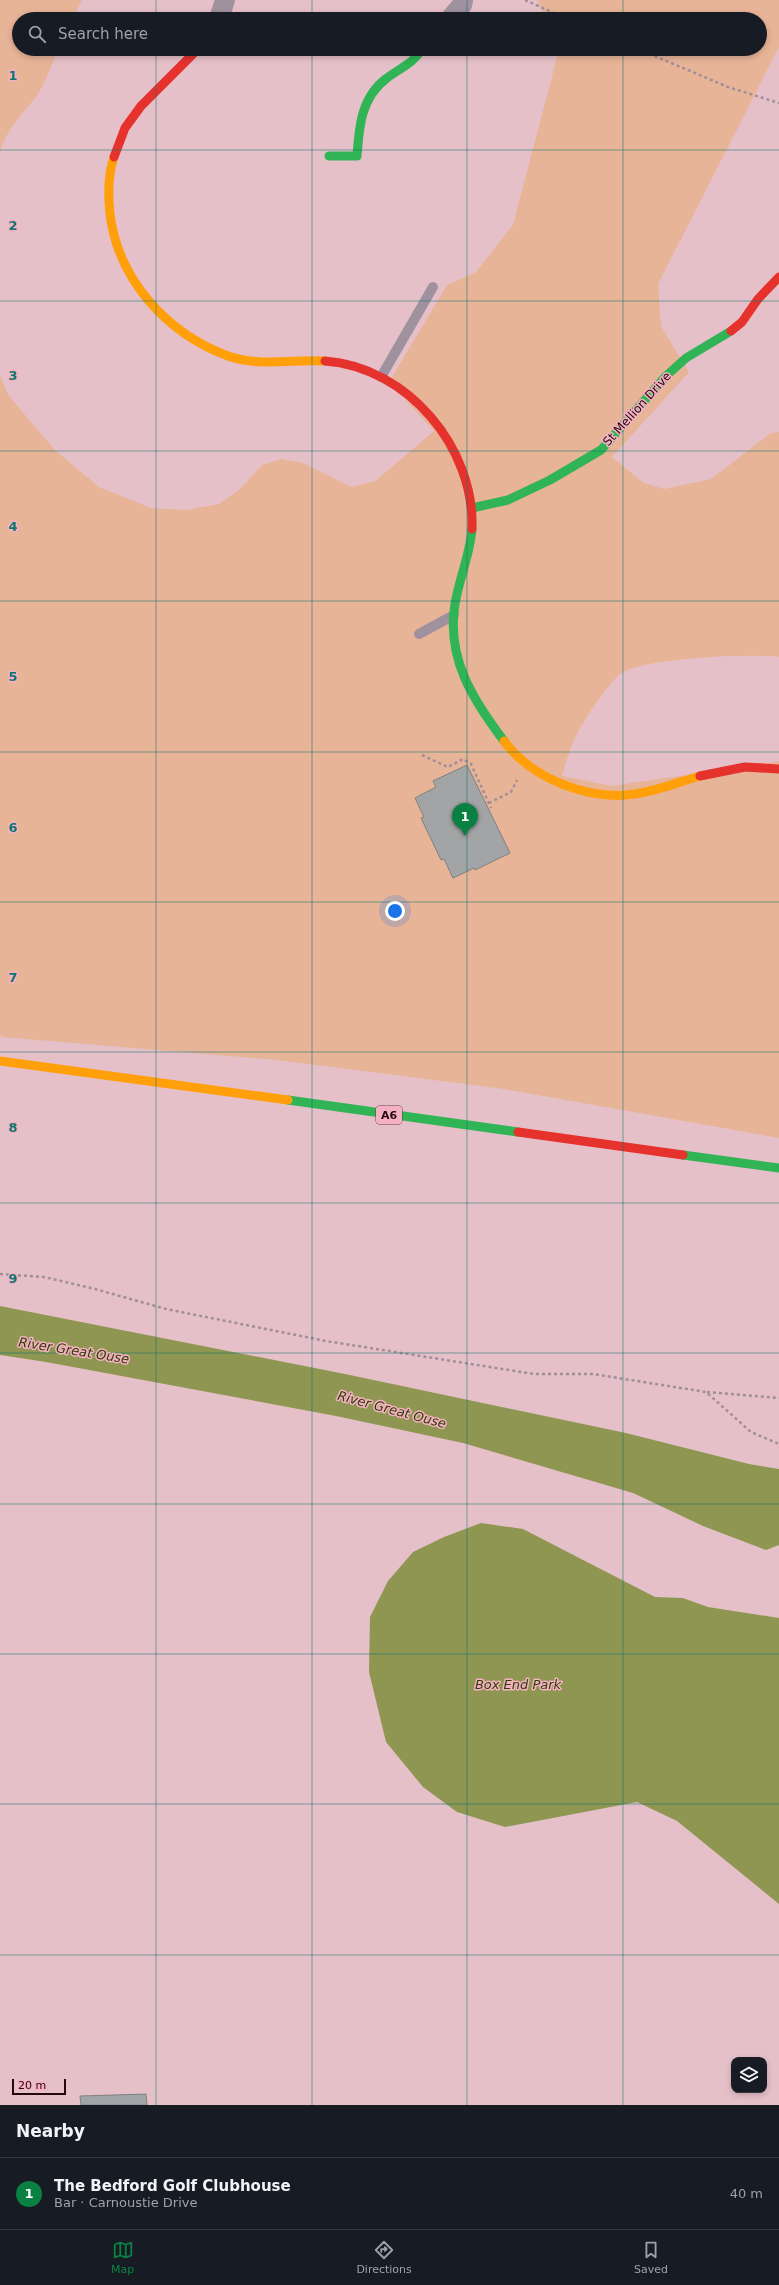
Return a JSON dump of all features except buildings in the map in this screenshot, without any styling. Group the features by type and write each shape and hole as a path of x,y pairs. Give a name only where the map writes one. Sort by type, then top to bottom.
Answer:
{"main road":[{"path":"191,56 141,104 126,127 114,154 108,183 109,214 115,243 125,269 140,293 162,317 187,336 213,350 232,357 259,361 331,361 357,367 381,377 406,392 435,421 456,453 468,483 472,508 471,540 456,598 454,615 457,660 468,690 506,743 526,765 553,779 583,791 609,795 646,792 714,770 744,767 779,769"},
{"path":"329,156 357,156 363,108 374,89 386,78 416,60 418,56"},
{"name":"St Mellion Drive","path":"472,508 508,500 550,480 601,450 622,428 666,376 686,358 726,334 742,322 758,299 779,277"},
{"name":"A6","path":"0,1061 779,1168"}],"street":[{"path":"221,12 225,0"},
{"path":"456,12 462,5 462,0"}],"lane":[{"path":"381,377 433,287"},
{"path":"419,634 454,615"}],"path":[{"path":"525,0 552,12"},
{"path":"655,56 728,87 779,103"},
{"path":"422,754 448,767 463,759 471,764 491,808"},
{"path":"489,803 511,792 526,765"},
{"path":"0,1274 44,1277 95,1289 166,1309 326,1341 534,1374 592,1374 706,1392 779,1398"},
{"path":"706,1392 751,1432 779,1444"}],"shaded area":[{"path":"0,0 82,0 76,12 12,12 12,56 55,56 38,94 5,138 0,155"},
{"path":"537,0 779,0 779,47 658,284 661,326 689,372 612,457 644,483 664,489 711,479 771,433 779,432 779,657 722,656 697,658 650,664 620,674 603,694 579,729 562,776 612,786 779,761 779,1138 504,1089 277,1060 2,1037 0,1035 0,376 9,396 54,449 99,487 151,508 186,510 219,504 240,489 262,465 281,459 303,463 351,487 375,481 434,431 389,382 447,285 476,272 513,225 557,56 767,56 767,12 543,12"}],"water":[{"name":"River Great Ouse","path":"0,1306 345,1374 626,1433 749,1464 779,1469 779,1545 766,1550 703,1526 633,1493 463,1443 336,1416 46,1362 0,1355"},
{"name":"Box End Park","path":"481,1523 523,1529 655,1597 683,1598 708,1607 779,1618 779,1904 677,1821 637,1802 505,1827 457,1812 423,1787 386,1742 369,1672 370,1617 388,1581 413,1552 444,1537"}],"traffic: fast":[{"path":"329,156 357,156 363,113 372,94 387,78 416,56"},
{"path":"472,508 508,500 550,480 601,450 666,376 686,358 731,331"},
{"path":"472,529 469,548 455,604 453,624 454,642 458,660 472,694 504,741"},
{"path":"288,1100 518,1132"},
{"path":"683,1155 779,1168"}],"traffic: slow":[{"path":"114,157 109,192 110,214 115,238 123,260 135,281 149,301 166,318 205,346 228,356 264,362 325,361"},
{"path":"504,741 530,766 546,776 563,784 599,794 617,795 643,793 700,776"},
{"path":"0,1061 288,1100"}],"traffic: jam":[{"path":"114,157 125,128 141,106 191,56"},
{"path":"731,331 742,322 758,299 779,277"},
{"path":"325,361 355,367 383,378 409,395 431,417 449,442 462,469 470,499 472,529"},
{"path":"700,776 745,767 779,769"},
{"path":"518,1132 683,1155"}],"place":[{"name":"The Bedford Golf Clubhouse","path":"465,836"}]}
